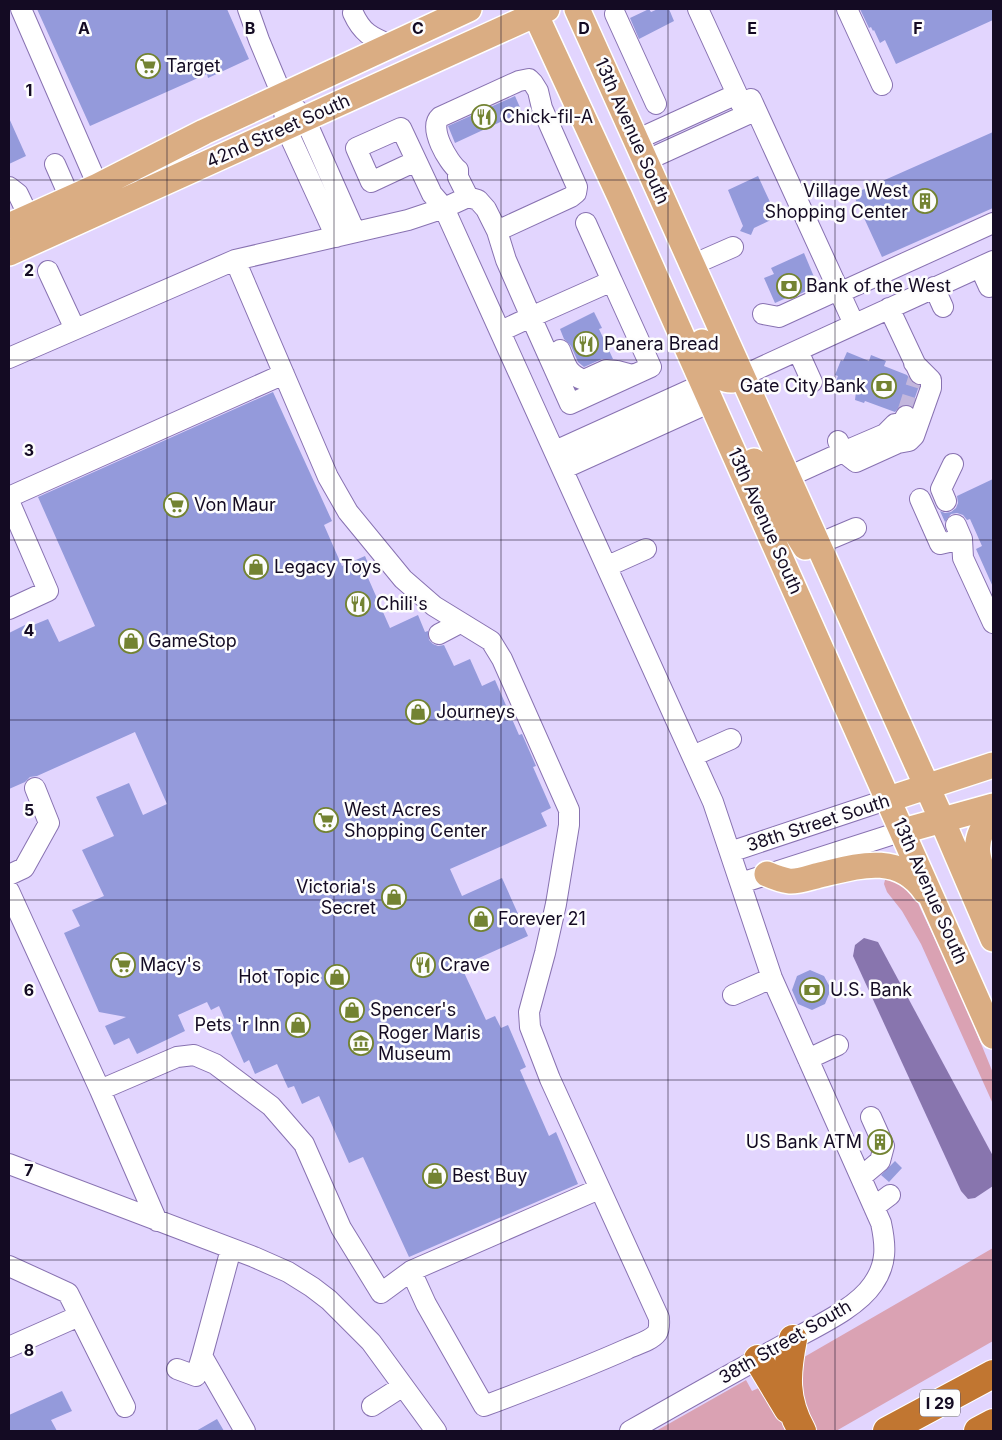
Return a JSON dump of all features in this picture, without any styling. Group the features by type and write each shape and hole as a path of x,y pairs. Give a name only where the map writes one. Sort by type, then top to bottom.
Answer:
{"highway":[{"path":"793,1339 788,1361 787,1381 799,1427"},
{"path":"758,1360 799,1427"},
{"name":"I 29","path":"888,1431 993,1374"},
{"name":"I 29","path":"978,1431 993,1423"}],"main road":[{"name":"42nd Street South","path":"19,221 98,186 204,132 469,9"},
{"name":"13th Avenue South","path":"578,9 942,820 993,939"},
{"name":"42nd Street South","path":"9,253 296,124 538,11"},
{"name":"13th Avenue South","path":"538,11 993,1036"},
{"path":"620,197 679,290 717,372 725,378 732,380 742,376"},
{"path":"707,393 719,391 726,399 768,487 850,616"},
{"name":"38th Street South","path":"889,799 993,765"},
{"name":"38th Street South","path":"903,831 993,806"},
{"path":"993,815 984,825 978,838 976,852 993,901"},
{"path":"767,874 790,881 858,867 872,865 888,866 908,873 919,882 935,905"}],"street":[{"path":"21,9 98,186"},
{"path":"248,9 282,95 355,232"},
{"path":"641,151 746,115 698,9"},
{"path":"848,9 882,85"},
{"path":"354,13 361,29 371,37 390,45"},
{"path":"615,14 656,104"},
{"path":"468,197 458,177 458,170 450,164 444,151 435,127 436,120 519,81 529,80 538,91 542,108 577,187 576,193 497,231"},
{"path":"739,99 751,99 854,324"},
{"path":"296,124 336,237"},
{"path":"70,198 54,161 81,145"},
{"path":"416,161 432,194 444,208 608,566 713,802 730,852"},
{"path":"9,187 18,194 19,221"},
{"path":"9,358 235,260 408,220 444,208 468,197 478,200 486,209 497,231 506,260 569,372 584,380 606,370 632,375"},
{"path":"537,314 570,404 651,367 586,223"},
{"path":"763,314 779,317 993,223"},
{"path":"692,265 733,247"},
{"path":"235,260 328,477 348,512 403,580 434,606 480,633 490,641 500,654 569,810 569,825 556,904 529,1012 530,1027 550,1079 658,1318 659,1327 656,1334 648,1339 564,1377 484,1406 426,1304 410,1271"},
{"path":"742,376 987,264 989,287"},
{"path":"48,271 75,329"},
{"path":"501,331 612,280"},
{"path":"934,288 943,307"},
{"path":"840,446 856,462 898,443 909,441 914,436 931,388 931,380 915,375 890,308"},
{"path":"798,351 812,382"},
{"path":"9,609 48,591 9,499 284,374"},
{"path":"559,460 707,393"},
{"path":"788,477 840,446 849,444 903,415 907,432 898,443"},
{"path":"946,501 941,490 953,464"},
{"path":"920,499 940,544 959,532 964,558 993,623"},
{"path":"818,544 856,528"},
{"path":"608,566 646,549"},
{"path":"439,634 460,623"},
{"path":"693,756 731,739"},
{"path":"9,875 24,868 49,823 35,788"},
{"name":"38th Street South","path":"630,1431 838,1314 872,1287 879,1275 884,1262 885,1244 881,1223 882,1201 861,1177 772,978 730,852 889,799"},
{"name":"38th Street South","path":"741,883 903,831"},
{"path":"9,891 100,1090 157,1221"},
{"path":"733,995 772,978"},
{"path":"808,1058 838,1045"},
{"path":"100,1090 177,1057 194,1055 215,1064 271,1106 304,1144 341,1228 380,1293 410,1271 599,1189"},
{"path":"840,1131 868,1112 884,1146 880,1161 861,1177"},
{"path":"9,1164 288,1272 312,1287 329,1300 371,1342 436,1431"},
{"path":"177,1369 196,1376 231,1249"},
{"path":"9,1266 68,1293 125,1406"},
{"path":"9,1347 79,1316"},
{"path":"202,1356 245,1431"},
{"path":"372,1406 403,1386"}],"shaded area":[{"path":"886,876 901,879 915,897 962,997 993,1073 993,1104 921,944 902,911 887,892 884,884"},
{"path":"864,938 878,942 993,1156 993,1186 975,1198 968,1199 961,1191 853,956 855,945"},
{"path":"993,1248 993,1341 836,1431 817,1431 796,1394 799,1360"},
{"path":"746,1380 752,1391 763,1386 788,1431 656,1431"}],"building":[{"name":"Target","path":"37,9 227,9 249,59 208,78 207,74 90,126"},
{"path":"649,9 651,12 658,9 669,9 674,21 639,39 630,18"},
{"path":"860,9 993,9 993,20 896,64 885,40 880,43 874,30 871,27 869,28"},
{"name":"Chick-fil-A","path":"515,96 522,112 455,143 448,126"},
{"path":"9,118 26,156 9,164"},
{"name":"Village West Shopping Center","path":"993,132 993,208 882,257 853,194"},
{"path":"758,176 777,217 754,228 751,235 740,231 743,226 728,190"},
{"name":"Bank of the West","path":"804,253 817,284 805,289 806,291 794,297 793,295 775,303 764,278 774,274 771,268"},
{"name":"Panera Bread","path":"594,312 602,328 599,329 613,359 602,359 584,367 578,362 571,346 564,339 560,329"},
{"name":"Gate City Bank","path":"847,352 869,361 871,355 886,361 884,366 907,375 913,383 919,386 912,406 906,404 900,406 895,412 865,401 864,403 855,400 856,391 835,384 838,376 835,375 841,360 843,361"},
{"name":"West Acres Shopping Center","path":"273,392 332,521 324,525 342,566 365,556 370,568 365,571 390,628 418,615 425,632 428,631 429,640 438,646 444,645 454,666 470,659 482,686 495,680 519,735 522,734 536,766 533,767 551,808 541,813 547,826 450,869 462,896 502,878 528,936 461,966 486,1020 495,1016 501,1028 508,1025 526,1067 520,1070 549,1136 556,1132 578,1184 409,1257 363,1157 349,1163 319,1096 302,1104 294,1086 288,1088 277,1064 255,1074 249,1060 244,1063 219,1006 211,1010 207,1002 178,1015 185,1031 137,1054 129,1038 114,1045 105,1026 126,1017 99,1012 64,933 80,926 72,910 104,896 82,850 114,836 96,797 129,783 143,815 167,804 135,732 37,776 30,777 25,782 9,789 9,633 25,625 26,628 48,619 59,642 95,626 38,497"},
{"path":"993,479 993,587 976,549 982,546 970,519 967,520 963,515 957,513 951,514 945,522 940,511 945,513 951,512 958,503 957,496"},
{"name":"U.S. Bank","path":"810,970 824,976 831,989 825,1004 812,1010 798,1004 792,990 797,976"},
{"path":"895,1161 902,1168 889,1182 881,1175"},
{"path":"62,1391 72,1411 51,1420 57,1431 9,1431 9,1415"},
{"path":"217,1419 224,1431 196,1431"}],"tunnel":[{"path":"906,416 918,379"}],"place":[{"name":"Target","path":"148,66"},
{"name":"Chick-fil-A","path":"484,117"},
{"name":"Village West Shopping Center","path":"925,201"},
{"name":"Bank of the West","path":"789,286"},
{"name":"Panera Bread","path":"586,344"},
{"name":"Gate City Bank","path":"884,386"},
{"name":"Von Maur","path":"176,505"},
{"name":"Legacy Toys","path":"256,567"},
{"name":"Chili's","path":"358,604"},
{"name":"GameStop","path":"131,641"},
{"name":"Journeys","path":"418,712"},
{"name":"West Acres Shopping Center","path":"326,820"},
{"name":"Victoria's Secret","path":"394,897"},
{"name":"Forever 21","path":"481,919"},
{"name":"Macy's","path":"123,965"},
{"name":"Crave","path":"423,965"},
{"name":"Hot Topic","path":"337,977"},
{"name":"U.S. Bank","path":"812,990"},
{"name":"Spencer's","path":"352,1010"},
{"name":"Pets 'r Inn","path":"298,1025"},
{"name":"Roger Maris Museum","path":"361,1043"},
{"name":"US Bank ATM","path":"880,1142"},
{"name":"Best Buy","path":"435,1176"}]}
